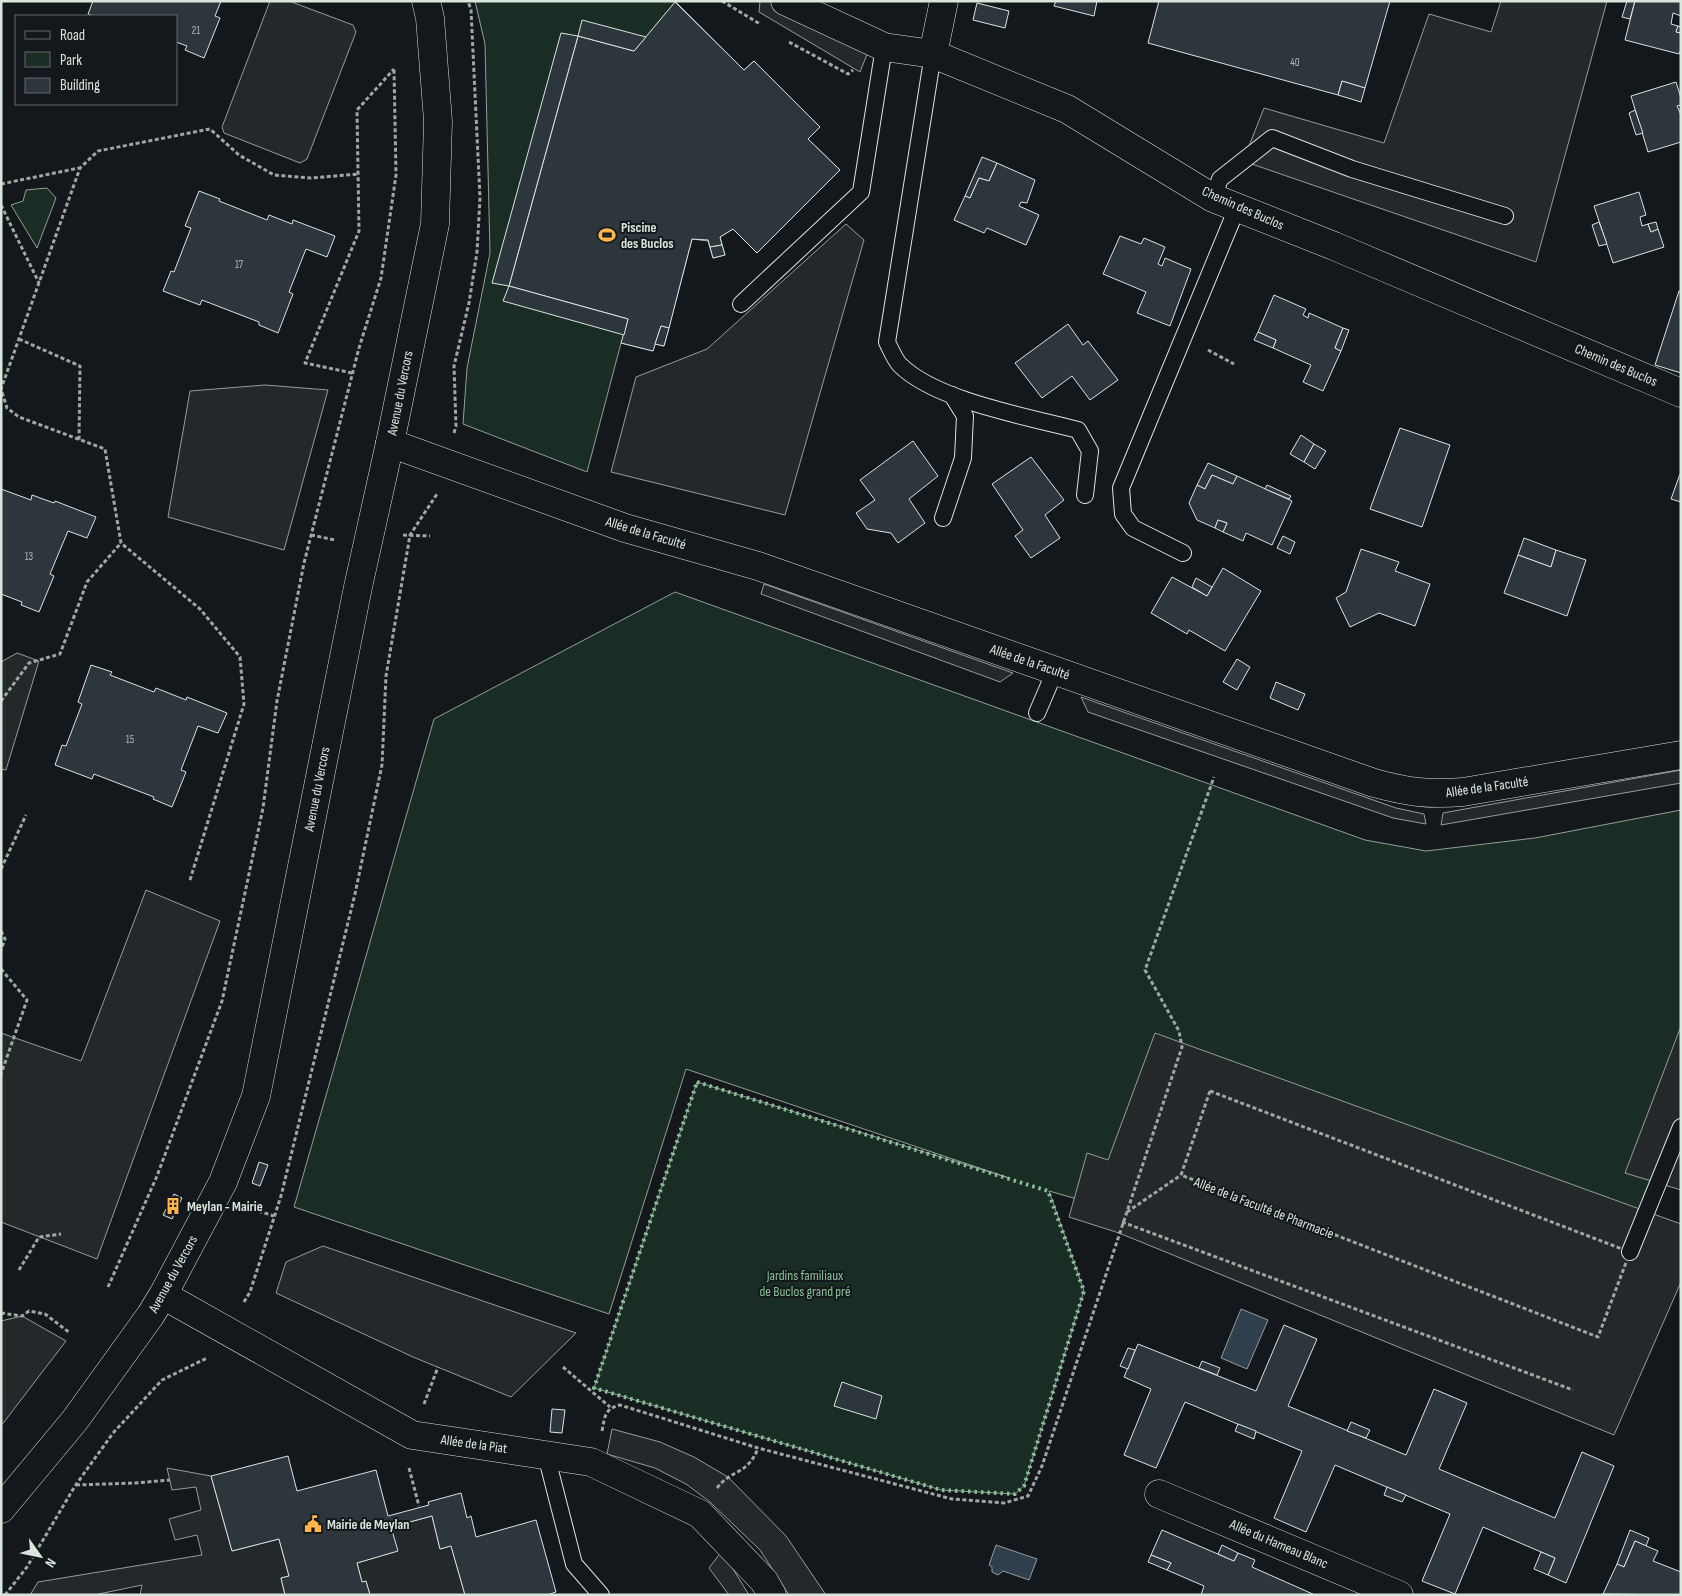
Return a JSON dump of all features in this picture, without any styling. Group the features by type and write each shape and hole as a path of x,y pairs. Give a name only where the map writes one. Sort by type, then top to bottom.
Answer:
{"street":[{"name":"Avenue du Vercors","path":"1,1509 75,1420 146,1322 223,1182 256,1096 358,587 435,224 438,121 430,18 426,1"},
{"name":"Chemin des Buclos","path":"785,1 884,47 933,54 1068,108 1225,203 1334,246 1681,393"},
{"path":"933,54 944,1"},
{"name":"Allée de la Faculté","path":"390,443 625,528 758,566 1364,780 1404,791 1435,794 1463,792 1681,755"},
{"name":"Allée de la Piat","path":"163,1294 412,1435 595,1464 700,1514 764,1581 772,1595"},
{"name":"Allée du Hameau Blanc","path":"1159,1494 1399,1595"}],"lane":[{"path":"740,304 861,192 884,47"},
{"path":"933,54 887,342 900,365 925,384 972,403 1078,430 1090,451 1086,495"},
{"path":"1183,553 1133,528 1123,514 1121,488 1225,203 1220,179 1272,138 1352,168 1505,216"},
{"path":"943,518 964,458 966,416 952,395"},
{"path":"1037,712 1055,671"},
{"path":"1630,1252 1681,1127"},
{"path":"546,1455 574,1564 601,1595"}],"path":[{"path":"454,366 469,303 477,252 480,198 474,70 468,1"},
{"path":"108,1287 157,1176 222,1000 264,808 277,701 304,563 352,373 381,278 396,174 394,69 357,110 359,230 304,363 352,373"},
{"path":"190,880 244,704 240,658 200,609 121,543 105,449 19,417 7,408 1,389 80,168 98,150 210,129 239,155 274,175 311,178 359,174"},
{"path":"1,184 80,168"},
{"path":"1,205 39,283"},
{"path":"19,339 80,366 79,440"},
{"path":"382,765 386,676 410,535 436,498"},
{"path":"1,701 29,663 60,654 87,582 121,543"},
{"path":"595,1464 606,1413 610,1407 620,1405 758,1448 952,1498 1004,1503 1028,1496 1042,1466 1182,1047 1179,1031 1145,970 1214,777"},
{"path":"1,869 26,814"},
{"path":"1,931 5,939 1,950"},
{"path":"1,969 27,1000 1,1074"},
{"name":"Allée de la Faculté de Pharmacie","path":"1210,1091 1630,1252 1598,1337 1181,1175 1210,1091"},
{"path":"1126,1212 1181,1175"},
{"path":"241,1205 274,1216"},
{"path":"1122,1222 1573,1390"},
{"path":"19,1270 39,1237 61,1234"},
{"path":"1,1313 22,1316 29,1311 45,1314 70,1333"},
{"path":"563,1367 610,1407"},
{"path":"734,1476 747,1467 755,1458 758,1448"},
{"path":"75,1486 170,1480"}],"green space":[{"name":"Piscine des Buclos","path":"475,1 675,1 744,70 754,61 820,127 808,139 840,170 757,253 733,229 720,237 725,255 713,258 708,241 692,239 664,346 655,344 653,351 621,343 587,472 463,424 467,368 490,253 485,44"},
{"path":"47,188 56,198 37,248 11,205 23,201 26,190"},
{"name":"Jardins familiaux de Buclos grand pré","path":"675,592 1365,840 1426,851 1535,838 1681,810 1681,1084 1630,1252 1126,1213 1049,1191 1084,1291 1024,1486 1015,1494 941,1490 594,1388 697,1082 1009,1178 686,1069 609,1314 294,1207 434,719"}],"shaded area":[{"path":"270,1 289,1 353,25 356,32 307,159 300,163 224,133 222,127"},
{"path":"760,1 773,1 868,52 860,72 759,12"},
{"path":"1501,1 1607,1 1536,262 1243,161 1264,108 1384,143 1429,14 1491,32"},
{"path":"846,224 864,240 785,515 611,472 636,377 707,349"},
{"path":"265,385 328,390 284,550 168,517 190,391"},
{"path":"764,584 1013,673 1000,682 761,594"},
{"path":"17,653 39,661 6,770 1,769 1,662"},
{"path":"1081,697 1396,808 1424,814 1426,824 1393,818 1088,712"},
{"path":"1681,770 1681,783 1441,825 1443,813"},
{"path":"146,890 220,921 97,1259 1,1222 1,1033 81,1061"},
{"path":"1681,1026 1681,1190 1625,1173"},
{"path":"1155,1033 1681,1224 1681,1282 1614,1435 1119,1233 1069,1217 1087,1153 1108,1160"},
{"path":"323,1246 576,1333 511,1397 413,1357 276,1293 286,1262"},
{"path":"22,1316 66,1341 1,1426 1,1321"},
{"path":"612,1429 660,1442 694,1457 728,1477 786,1536 826,1595 789,1595 760,1550 710,1502 686,1484 655,1468 607,1454"},
{"path":"167,1468 211,1476 232,1551 279,1539 289,1576 281,1578 285,1595 140,1595 142,1585 94,1595 30,1595 38,1582 202,1555 197,1535 175,1540 169,1519 201,1510 196,1487 172,1490"},
{"path":"432,1516 440,1549 451,1546 465,1595 370,1595 366,1581 362,1582 357,1563 397,1551 391,1527"},
{"path":"722,1551 749,1595 729,1595 709,1568"}],"water":[{"path":"1241,1309 1268,1320 1247,1369 1221,1358"},
{"path":"996,1545 1037,1559 1029,1580 1003,1571 998,1575 992,1572 992,1567 989,1565"}],"building":[{"path":"93,1 221,1 215,16 220,18 204,58 185,50 187,46 178,43 178,15 88,14"},
{"path":"1056,1 1097,1 1094,16 1054,6"},
{"path":"1159,1 1390,1 1365,88 1342,81 1338,95 1148,43"},
{"path":"1627,1 1635,1 1630,19 1622,17"},
{"path":"1635,1 1681,1 1681,16 1673,13 1671,24 1678,26 1676,32 1681,33 1681,49 1679,54 1625,40"},
{"path":"675,2 744,70 754,61 820,127 808,139 840,170 757,253 733,229 720,237 722,245 710,247 708,240 692,239 669,328 661,326 653,351 621,343 628,319 509,286 578,36 634,51"},
{"path":"977,3 1009,11 1005,28 973,20"},
{"path":"582,20 646,37 634,51 578,36"},
{"path":"1678,26 1681,27 1681,33 1676,32"},
{"path":"561,33 578,36 509,286 492,283"},
{"path":"1342,81 1365,88 1361,102 1338,95"},
{"path":"1676,82 1681,98 1681,105 1677,106 1681,115 1681,142 1648,152 1631,96"},
{"path":"1635,110 1643,133 1636,135 1629,113"},
{"path":"982,157 997,163 989,181 979,178 970,198 965,196"},
{"path":"997,163 1035,180 1027,203 1021,202 1019,206 1039,215 1026,245 987,228 984,233 954,220 965,196 970,198 979,178 989,181"},
{"path":"199,191 267,220 269,215 292,224 293,220 335,236 327,257 306,249 289,292 293,294 278,333 259,325 259,322 202,300 200,305 163,291 171,271 174,272 191,228 185,226"},
{"path":"1639,192 1646,215 1640,217 1642,226 1648,224 1651,232 1658,229 1664,247 1613,263 1594,206"},
{"path":"1599,222 1607,244 1599,246 1592,225"},
{"path":"1656,222 1658,229 1651,232 1648,224"},
{"path":"1120,236 1141,244 1144,238 1165,247 1158,264 1162,266 1165,258 1191,269 1170,326 1137,313 1146,292 1103,274"},
{"path":"722,245 725,255 713,258 710,247"},
{"path":"509,286 628,319 624,335 503,301"},
{"path":"1679,291 1681,292 1681,373 1655,365"},
{"path":"1274,295 1306,309 1303,315 1308,318 1309,313 1343,328 1335,348 1341,351 1323,391 1303,382 1311,365 1273,348 1276,340 1258,332"},
{"path":"1068,324 1083,345 1088,341 1118,380 1090,400 1072,376 1042,398 1015,363"},
{"path":"661,326 669,328 664,346 655,344"},
{"path":"1343,328 1349,330 1341,351 1335,348"},
{"path":"1258,332 1276,340 1273,348 1254,340"},
{"path":"1400,428 1450,445 1422,527 1370,509"},
{"path":"1301,435 1314,444 1304,462 1290,454"},
{"path":"913,441 938,476 909,499 925,523 898,543 891,533 867,529 856,513 875,500 860,480"},
{"path":"1314,444 1326,451 1315,469 1304,462"},
{"path":"1031,457 1064,500 1045,515 1060,538 1031,558 1015,536 1023,530 992,484"},
{"path":"1208,463 1237,476 1233,484 1212,475 1205,489 1197,485"},
{"path":"1681,474 1681,502 1671,499"},
{"path":"1212,475 1233,484 1237,476 1292,501 1272,545 1246,533 1243,541 1223,532 1227,523 1218,520 1215,528 1197,520 1189,503 1197,485 1205,489"},
{"path":"1267,485 1291,496 1289,499 1265,489"},
{"path":"1,489 31,500 32,495 54,503 55,501 96,517 87,538 68,531 50,574 54,576 39,612 21,605 22,602 1,594"},
{"path":"1218,520 1227,523 1223,532 1215,528"},
{"path":"1283,536 1295,542 1290,554 1277,548"},
{"path":"1524,538 1556,550 1551,567 1518,555"},
{"path":"1361,549 1399,562 1395,571 1430,584 1415,626 1379,613 1350,627 1336,598 1346,592"},
{"path":"1556,550 1586,560 1567,616 1504,593 1518,555 1551,567"},
{"path":"1223,568 1261,591 1225,651 1189,630 1187,634 1151,613 1172,577 1207,596"},
{"path":"1196,578 1212,587 1207,596 1192,587"},
{"path":"1237,659 1250,667 1237,690 1223,682"},
{"path":"91,665 112,672 110,675 154,692 156,688 186,700 187,697 227,713 218,733 198,726 181,770 186,772 172,807 153,799 154,797 94,774 92,779 55,765 62,745 66,746 82,704 78,702"},
{"path":"1276,682 1305,694 1298,710 1270,698"},
{"name":"Meylan - Mairie","path":"259,1162 268,1165 260,1186 252,1183"},
{"name":"Meylan - Mairie","path":"174,1194 182,1198 172,1219 163,1215"},
{"path":"1284,1325 1317,1339 1288,1406 1406,1455 1434,1389 1467,1403 1439,1469 1555,1518 1582,1452 1614,1466 1566,1583 1548,1575 1555,1558 1483,1527 1455,1594 1422,1581 1450,1514 1335,1465 1306,1532 1274,1518 1302,1451 1185,1402 1156,1468 1124,1455 1151,1389 1124,1377 1138,1344 1256,1391"},
{"path":"1128,1348 1135,1350 1128,1369 1120,1366"},
{"path":"1202,1361 1220,1368 1217,1375 1199,1368"},
{"path":"842,1382 882,1396 876,1419 834,1406"},
{"path":"552,1409 565,1410 562,1433 550,1432"},
{"path":"1351,1422 1370,1430 1366,1438 1347,1431"},
{"path":"1238,1424 1256,1431 1254,1439 1235,1431"},
{"name":"Mairie de Meylan","path":"288,1456 297,1491 376,1470 388,1516 429,1505 428,1502 461,1493 467,1518 471,1516 476,1537 536,1520 556,1592 547,1595 465,1595 451,1546 440,1549 432,1516 391,1527 398,1551 357,1563 362,1582 366,1581 370,1595 285,1595 281,1578 289,1576 279,1539 232,1551 211,1476"},
{"path":"1387,1487 1406,1495 1402,1502 1384,1495"},
{"path":"1162,1530 1234,1561 1238,1553 1255,1560 1252,1567 1315,1595 1201,1595 1204,1586 1167,1570 1171,1563 1151,1555"},
{"path":"1630,1530 1649,1538 1646,1546 1635,1541 1624,1567 1617,1564"},
{"path":"1635,1541 1658,1551 1653,1561 1681,1572 1681,1595 1603,1594 1617,1564 1624,1567"},
{"path":"1222,1545 1238,1553 1234,1561 1218,1554"},
{"path":"1541,1552 1555,1558 1548,1575 1534,1569"},
{"path":"1151,1555 1171,1563 1167,1570 1148,1562"}],"hedge":[{"path":"697,1082 1048,1191 1084,1291 1024,1486 1015,1494 941,1490 594,1388 697,1082"}],"place":[{"name":"Piscine des Buclos","path":"607,235"},
{"name":"Meylan - Mairie","path":"173,1206"},
{"name":"Mairie de Meylan","path":"313,1524"}]}
